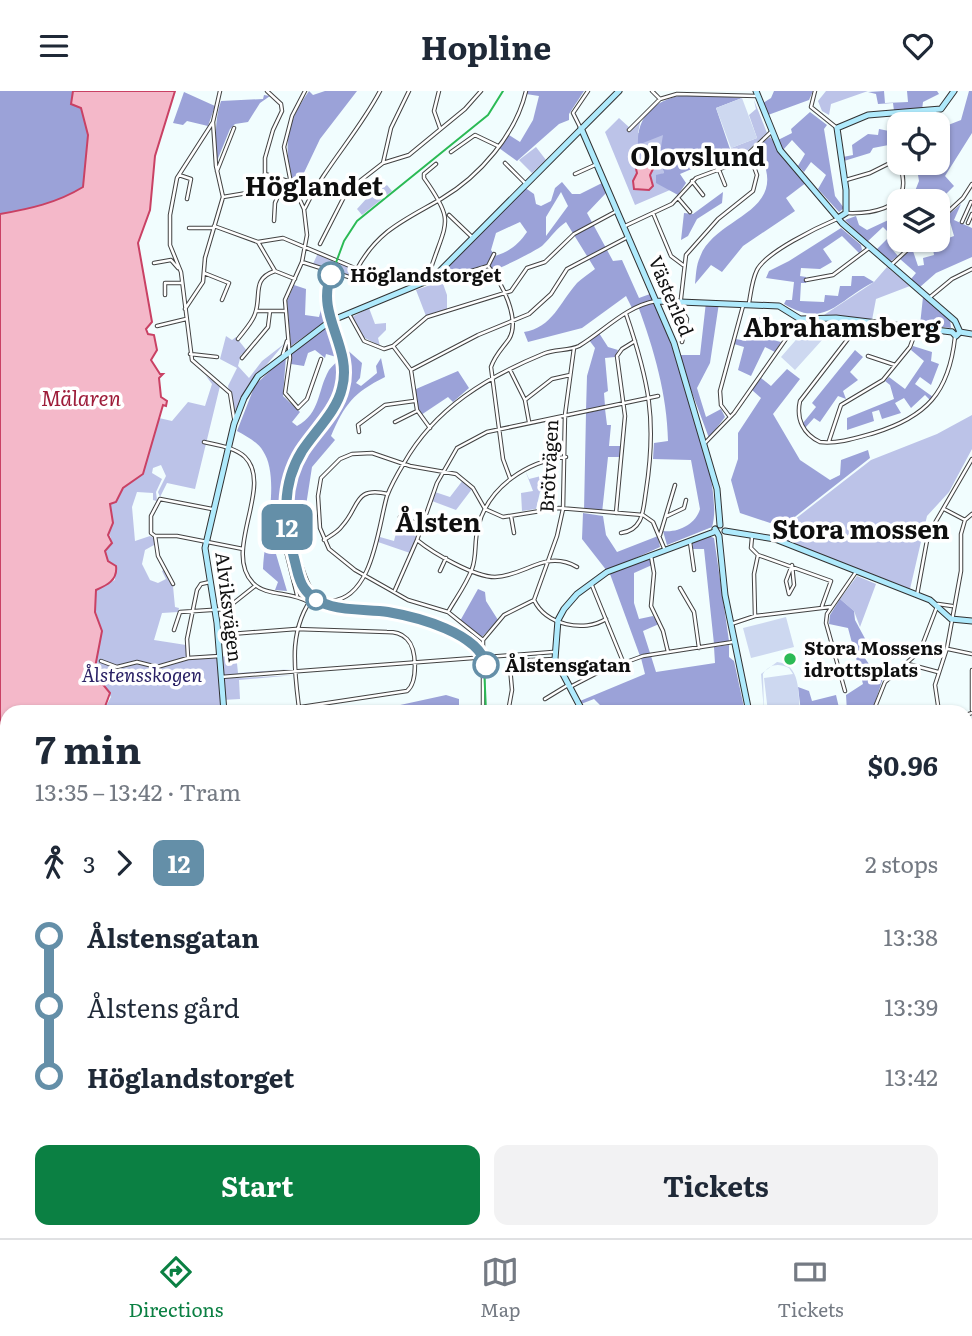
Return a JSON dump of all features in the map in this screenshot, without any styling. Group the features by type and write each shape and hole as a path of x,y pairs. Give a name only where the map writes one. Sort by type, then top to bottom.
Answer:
{"street":[{"path":"185,309 203,282 223,197 217,172 213,122 220,91"},
{"path":"223,197 247,193 265,174 267,149 282,110 281,104 267,91"},
{"path":"305,91 292,116 284,146 291,182 304,209 306,248 287,293 286,311 289,327 286,352 290,358 285,393 298,408 307,399 321,359"},
{"path":"304,209 320,177 360,125 380,91"},
{"path":"383,163 391,128 409,91"},
{"path":"439,91 434,111 440,129"},
{"path":"320,244 347,191 383,163 409,155 481,91"},
{"path":"302,262 352,278 376,240 470,177 515,123 526,91"},
{"path":"580,128 573,113 587,91"},
{"path":"432,279 619,91"},
{"path":"652,91 660,99"},
{"path":"815,91 811,107 837,128 845,180 846,213"},
{"path":"837,128 868,115 941,109 954,91"},
{"path":"629,130 660,99 686,93 757,93 771,132 784,155 838,218 955,321 956,332 940,390 922,412 899,425 829,443 816,441 805,431 799,416 799,405 803,396 861,321"},
{"path":"213,122 173,188 170,245 180,271 190,354 197,367 230,393 235,423"},
{"path":"217,172 234,128"},
{"name":"Västerled","path":"580,128 625,226 685,373 717,489 720,525"},
{"path":"682,342 687,319 680,307 680,299 683,265 690,247 718,219 751,194 757,175 749,153 771,132"},
{"path":"451,152 475,135 498,146"},
{"path":"625,226 678,198 692,181 743,157"},
{"path":"730,417 721,405 720,391 751,286 761,264 811,231 846,213 889,207 900,196 904,184 900,168 892,162 870,173 845,180"},
{"path":"505,163 525,183"},
{"path":"432,279 430,271 446,220 439,200 424,178 424,174 436,164"},
{"path":"575,174 598,164"},
{"path":"719,170 725,184"},
{"path":"265,174 291,182"},
{"path":"179,175 191,179 187,199"},
{"path":"692,181 703,195"},
{"path":"274,221 275,203 284,182"},
{"path":"950,210 963,198 972,184"},
{"path":"678,198 690,212"},
{"path":"962,222 972,202 963,198"},
{"path":"349,313 365,341 384,349 393,346 427,317 510,291 527,268 545,262 574,234 618,211"},
{"path":"653,213 671,255 683,265"},
{"path":"968,223 972,214"},
{"path":"449,215 472,237"},
{"path":"189,228 214,227 258,242 276,237 357,269"},
{"path":"411,370 543,303 567,269 629,237"},
{"path":"258,242 275,271 295,279"},
{"path":"806,280 828,278 869,248"},
{"path":"890,265 905,252"},
{"path":"432,279 442,280 488,266 494,254"},
{"path":"154,263 171,260 180,271"},
{"path":"488,266 504,293 512,321 509,338 493,359 492,377 504,464 510,478"},
{"path":"929,298 951,279 972,269"},
{"path":"238,338 256,311 259,283 265,274 275,271"},
{"path":"204,273 229,283 222,300"},
{"name":"Alviksvägen","path":"223,705 218,635 205,544 235,423 252,384 286,352 331,321 432,279"},
{"path":"164,295 165,283 182,283"},
{"path":"300,562 305,581 315,594 331,601 341,599 354,590 364,575 380,533 388,494 404,464 416,443 463,395 492,377 543,353 574,348 625,314 656,301 680,299 746,306 781,306 800,319 821,317 972,334"},
{"path":"256,311 286,311"},
{"path":"242,358 268,327 270,311"},
{"path":"621,534 634,529 643,515 652,446 650,398 625,314"},
{"path":"157,326 187,319"},
{"path":"704,444 730,417 800,319"},
{"path":"829,443 841,405 876,387 910,347 917,328"},
{"path":"616,514 624,403 617,356 622,349 635,341"},
{"path":"393,346 411,370 417,411 430,428"},
{"name":"Brötvägen","path":"534,600 557,536 563,509 565,415 574,348"},
{"path":"190,354 217,357"},
{"path":"868,356 895,365"},
{"path":"510,370 524,400 530,423"},
{"path":"524,400 552,379 570,375"},
{"path":"394,592 442,472 457,448 477,436 499,430 658,396"},
{"path":"357,429 379,408 389,403 414,401"},
{"path":"395,422 417,411"},
{"path":"204,442 228,448 245,457 252,471 253,489 243,549 244,567 255,586 297,595 308,602"},
{"path":"483,640 448,612 408,600 364,575 332,552 324,540 317,512 319,486 325,473 342,458 363,453 381,455 404,464 456,474 465,480 485,509 500,516 563,509 643,515 653,522 665,550"},
{"path":"448,612 472,569 478,524 485,509 510,478 543,460 566,457"},
{"path":"917,595 928,535 972,459"},
{"path":"660,535 675,485"},
{"path":"324,540 344,525 362,496 372,492 388,494"},
{"path":"173,584 158,556 155,536 151,533 150,523 160,499 212,509"},
{"path":"667,516 684,508 686,500"},
{"path":"943,508 965,520"},
{"path":"937,705 935,694 938,672 947,648 961,571 960,542 965,520 972,514"},
{"path":"510,516 514,533"},
{"path":"400,517 422,525"},
{"path":"720,525 725,531"},
{"path":"720,525 717,534 725,595 748,705"},
{"path":"579,705 554,656 558,620 574,597 607,572 690,540 725,531 753,534 938,604 953,606"},
{"path":"753,534 751,548 758,555 831,580 822,606"},
{"path":"155,536 177,536 205,544 243,549"},
{"path":"417,540 446,558 486,576 498,577 547,560 565,561 577,567"},
{"path":"690,540 694,570"},
{"path":"286,551 297,595"},
{"path":"651,555 654,573 651,605 663,631 668,652"},
{"path":"755,616 754,574 758,555"},
{"path":"440,571 446,558"},
{"path":"792,565 794,582 789,594 786,581 792,565"},
{"path":"845,691 826,623 832,608 856,572"},
{"path":"188,658 187,639 197,590 201,584 210,582"},
{"path":"591,583 624,664"},
{"path":"174,630 180,612 215,611 229,607 255,586"},
{"path":"680,588 694,612 699,648"},
{"path":"299,705 295,672 296,629 308,602 315,594"},
{"path":"483,705 483,640 504,615 534,600 541,611 571,626 587,627 606,619"},
{"path":"938,604 951,619 972,621"},
{"path":"875,705 885,682 920,651 938,604"},
{"path":"731,624 755,616 822,606 832,608"},
{"path":"218,635 296,629 396,632 410,643 414,682 407,691 318,705"},
{"path":"545,699 599,672 643,656 734,642"},
{"path":"947,648 972,654"},
{"path":"101,661 117,667 137,662 157,667 188,658 220,656"},
{"path":"221,677 509,656 554,656"},
{"path":"509,656 512,690 509,705"},
{"path":"510,661 554,656"},
{"path":"908,664 938,672"},
{"path":"972,670 972,705"}],"green space":[{"path":"826,91 868,91 831,104 829,115 822,111 818,101"},
{"path":"754,100 767,133 734,163 731,148 757,138 749,115 756,109"},
{"path":"619,118 631,129 641,118 638,133 663,135 661,148 647,148 644,161 634,160 637,174 634,187 650,189 653,183 650,175 660,159 664,173 659,175 670,190 635,205 605,132"},
{"path":"536,147 546,160 532,173 519,160"},
{"path":"361,180 371,195 387,185 392,191 362,215 357,209 367,198 357,183"},
{"path":"318,253 357,269 352,278 313,264"},
{"path":"887,267 910,286 876,299 872,320 824,315 874,282"},
{"path":"442,281 447,295 447,309 426,316 416,290"},
{"path":"369,308 375,324 386,323 386,330 378,338 380,346 363,337 352,317"},
{"path":"226,336 232,340 236,337 247,351 241,355 238,366 249,378 262,361 284,344 247,388 234,413 228,386 237,368 220,359"},
{"name":"Ålstensskogen","path":"206,376 220,386 195,489 167,483 160,497 158,492 166,476 161,465 153,468 152,473 162,479 156,492 157,501 153,500 153,493 137,492 132,507 135,541 150,536 154,538 154,545 145,550 142,564 150,580 158,583 166,579 162,571 165,569 173,586 175,607 179,608 178,612 162,613 154,640 186,645 187,657 215,654 216,658 236,654 238,673 294,669 239,674 239,678 295,675 239,680 240,699 222,700 222,705 107,705 111,697 101,682 93,678 102,631 94,606 97,588 115,580 113,564 106,559 105,547 111,538 108,532 110,504 119,497 123,488 143,474 159,418 172,421 188,402 205,406 212,384"},
{"path":"972,415 972,449 949,492 927,516 910,589 778,538 790,523 871,460 937,434"},
{"path":"525,470 529,479 545,475 550,491 540,492 536,509 522,511 521,493 533,491"},
{"path":"463,480 472,489 456,510 432,501 435,492 450,497"},
{"path":"400,517 421,525 410,553 378,542 380,537 394,541"},
{"path":"857,576 876,584 860,627 854,611 840,599"}],"shaded area":[{"path":"0,91 73,91 71,104 81,108 88,135 83,187 43,205 0,214"},
{"path":"309,91 313,95 325,91 357,91 320,139 301,179 293,182 288,156 289,135 295,114"},
{"path":"527,91 584,91 569,114 569,120 559,124 517,161 499,148 509,135 520,142 533,120 539,96 526,94"},
{"path":"774,91 813,91 809,100 768,115 763,103 771,98"},
{"path":"884,91 885,103 908,102 907,91 937,91 939,94 923,102 922,110 894,111 893,103 878,104 876,94 868,92"},
{"path":"969,91 972,91 972,133 950,168 950,124 961,120"},
{"path":"184,92 215,106 208,126 187,121 183,125 173,123"},
{"path":"695,94 742,98 716,108 731,152 680,174 686,183 678,195 656,183 656,175 664,173 660,160 641,156 640,151 661,147 663,135 638,145 639,133 642,122 654,107 673,97"},
{"path":"264,95 270,96 260,103 248,122 235,124 230,129 217,161 216,124 221,101 263,99"},
{"path":"742,98 757,138 731,148 716,108"},
{"path":"810,112 827,125 824,129 835,196 844,208 839,212 818,189 826,175 811,162 804,172 798,166 805,154 792,140 783,150 778,140 792,133 791,129"},
{"path":"879,129 887,131 887,145 873,148 870,153 844,161 843,157 853,155 852,145 868,134 878,135"},
{"path":"770,137 807,182 786,198 795,211 743,246 722,272 711,265 695,284 699,260 708,243 758,203 765,190 767,175 761,156 752,158 749,153"},
{"path":"918,175 946,175 954,186 950,190 916,189"},
{"path":"562,182 572,194 580,194 602,183 606,193 587,213 613,261 622,260 639,298 650,294 671,343 694,411 711,479 714,506 712,527 667,545 663,531 675,531 686,526 695,519 700,509 691,460 653,459 654,443 668,441 667,424 659,372 638,306 632,308 626,296 582,328 528,342 524,332 534,330 549,320 577,283 595,269 566,222 543,245 498,269 494,270 488,265 442,279 437,277 524,187 534,194 536,204 541,206 551,201 555,188","holes":["561,192 568,206 546,236 546,217","520,222 527,232 524,237 513,247 495,256 491,250 496,233"]},
{"path":"723,192 722,203 697,219 688,236 681,240 684,213 693,214"},
{"path":"961,204 954,220 972,228 972,257 936,273 920,287 911,279 916,273 900,259 908,252 913,252 918,266 924,265 923,258 934,255 934,252 950,252 950,237 954,236 950,213"},
{"path":"856,216 859,225 867,230 887,221 887,231 883,227 867,242 845,220"},
{"path":"841,228 861,245 862,250 859,253 842,236 823,249 832,262 820,269 801,268 800,276 806,277 806,283 801,283 800,301 824,302 825,295 838,296 840,286 851,286 852,276 864,276 874,282 821,313 810,314 784,304 786,300 792,300 794,282 766,278 769,271"},
{"path":"887,239 887,252 894,252 898,256 891,261 876,250"},
{"path":"294,285 306,289 305,315 319,317 322,306 326,321 291,346 287,301"},
{"path":"923,297 950,319 951,328 920,325"},
{"path":"706,302 719,303 710,363 697,388 706,417 721,409 725,417 709,438 678,355 700,355"},
{"path":"752,316 762,318 760,330 774,332 773,340 781,342 775,352 765,347 751,376 738,370 744,347 734,344 736,339 746,341"},
{"path":"330,325 342,356 342,383 337,396 308,437 287,482 282,514 287,548 276,554 287,591 275,590 278,582 263,569 271,492 268,463 258,445 237,431 255,385 286,356 283,396 300,412 292,422 297,426 305,421 315,408 329,370 340,358 326,354 325,358 315,350 308,353 304,366 291,364 292,351"},
{"path":"808,326 823,339 795,370 781,357"},
{"path":"599,333 608,347 618,350 615,357 605,358 608,391 604,393 605,406 586,410 587,376 595,348 589,340"},
{"path":"913,346 932,352 931,361 939,364 931,385 920,377 915,384 933,397 931,401 925,395 911,408 904,398 895,403 901,413 882,419 879,410 872,412 874,421 847,430 847,418 894,399 890,385 885,381 889,377 905,389 924,361 911,350"},
{"path":"344,347 362,363 360,378 356,383 361,386 377,373 376,366 381,358 385,377 365,388 351,401 331,436 335,440 312,467 303,525 305,540 293,552 287,518 289,485 297,462 339,395 346,365"},
{"path":"855,350 863,357 850,372 858,380 843,391 846,399 838,396 820,422 814,418 805,428 803,423 816,407 812,403"},
{"path":"787,369 800,379 773,414 800,460 830,480 840,475 841,460 868,450 870,458 782,527 740,513 731,480 738,459 738,433 761,398 752,390 761,378 771,386"},
{"path":"458,371 469,388 453,402 448,397 421,415 415,401 416,389"},
{"path":"605,409 607,425 611,425 609,446 621,446 620,457 608,457 602,513 584,511 586,413"},
{"path":"583,513 603,516 606,535 617,552 658,536 660,547 607,571 582,539"},
{"path":"709,536 714,538 729,641 714,644 704,549 693,549 692,542"},
{"path":"649,558 652,565 634,573 634,603 639,619 653,616 659,624 643,631 650,653 640,656 610,574"},
{"path":"478,589 485,592 486,601 498,620 482,637 460,621"},
{"path":"840,599 854,611 855,620 869,646 864,657 883,678 874,705 847,705 846,695 863,684 848,628 829,624 830,615"},
{"path":"786,617 794,647 751,658 743,628"},
{"path":"729,645 729,657 734,661 743,705 600,705 594,699 581,704 580,701 645,674 641,658 651,656 656,672 715,663 714,647"},
{"path":"777,662 785,664 790,668 794,674 799,705 767,705 764,678 793,674 789,668 778,665 771,667"},
{"path":"765,671 764,705 763,705 761,674"},
{"path":"798,687 809,691 812,701 836,695 838,705 800,705"},
{"path":"446,695 459,699 459,705 400,705"}],"water":[{"name":"Mälaren","path":"73,91 175,91 155,156 150,210 138,243 152,322 146,329 148,334 154,335 157,350 151,360 160,374 163,374 159,378 161,397 167,401 166,406 163,405 143,474 123,488 116,502 110,504 113,523 108,535 112,543 105,551 108,561 116,566 116,571 110,582 96,590 95,612 102,631 93,678 101,682 110,693 106,705 0,705 0,214 43,205 83,187 88,135 81,108 71,104"},
{"path":"649,157 657,161 650,175 653,186 649,190 634,189 633,181 637,173 634,160 640,163"}],"tram line":[{"path":"486,705 484,665 474,645 456,635 405,618 334,609 315,602 300,585 284,522 285,491 294,462 341,386 343,357 327,315 324,295 344,241 357,221 488,115 503,91"},
{"name":"12","path":"331,275 327,286 326,305 345,357 345,376 340,395 303,449 290,476 285,506 286,522 299,579 309,595 324,604 406,616 468,638 480,649 486,665"}],"place":[{"name":"Höglandstorget","path":"331,275"},
{"name":"Stora Mossens idrottsplats","path":"790,659"},
{"name":"Ålstensgatan","path":"486,665"}],"district":[{"name":"Olovslund","path":"698,157"},
{"name":"Höglandet","path":"314,187"},
{"name":"Abrahamsberg","path":"842,328"},
{"name":"Ålsten","path":"438,523"},
{"name":"Stora mossen","path":"861,530"}]}
